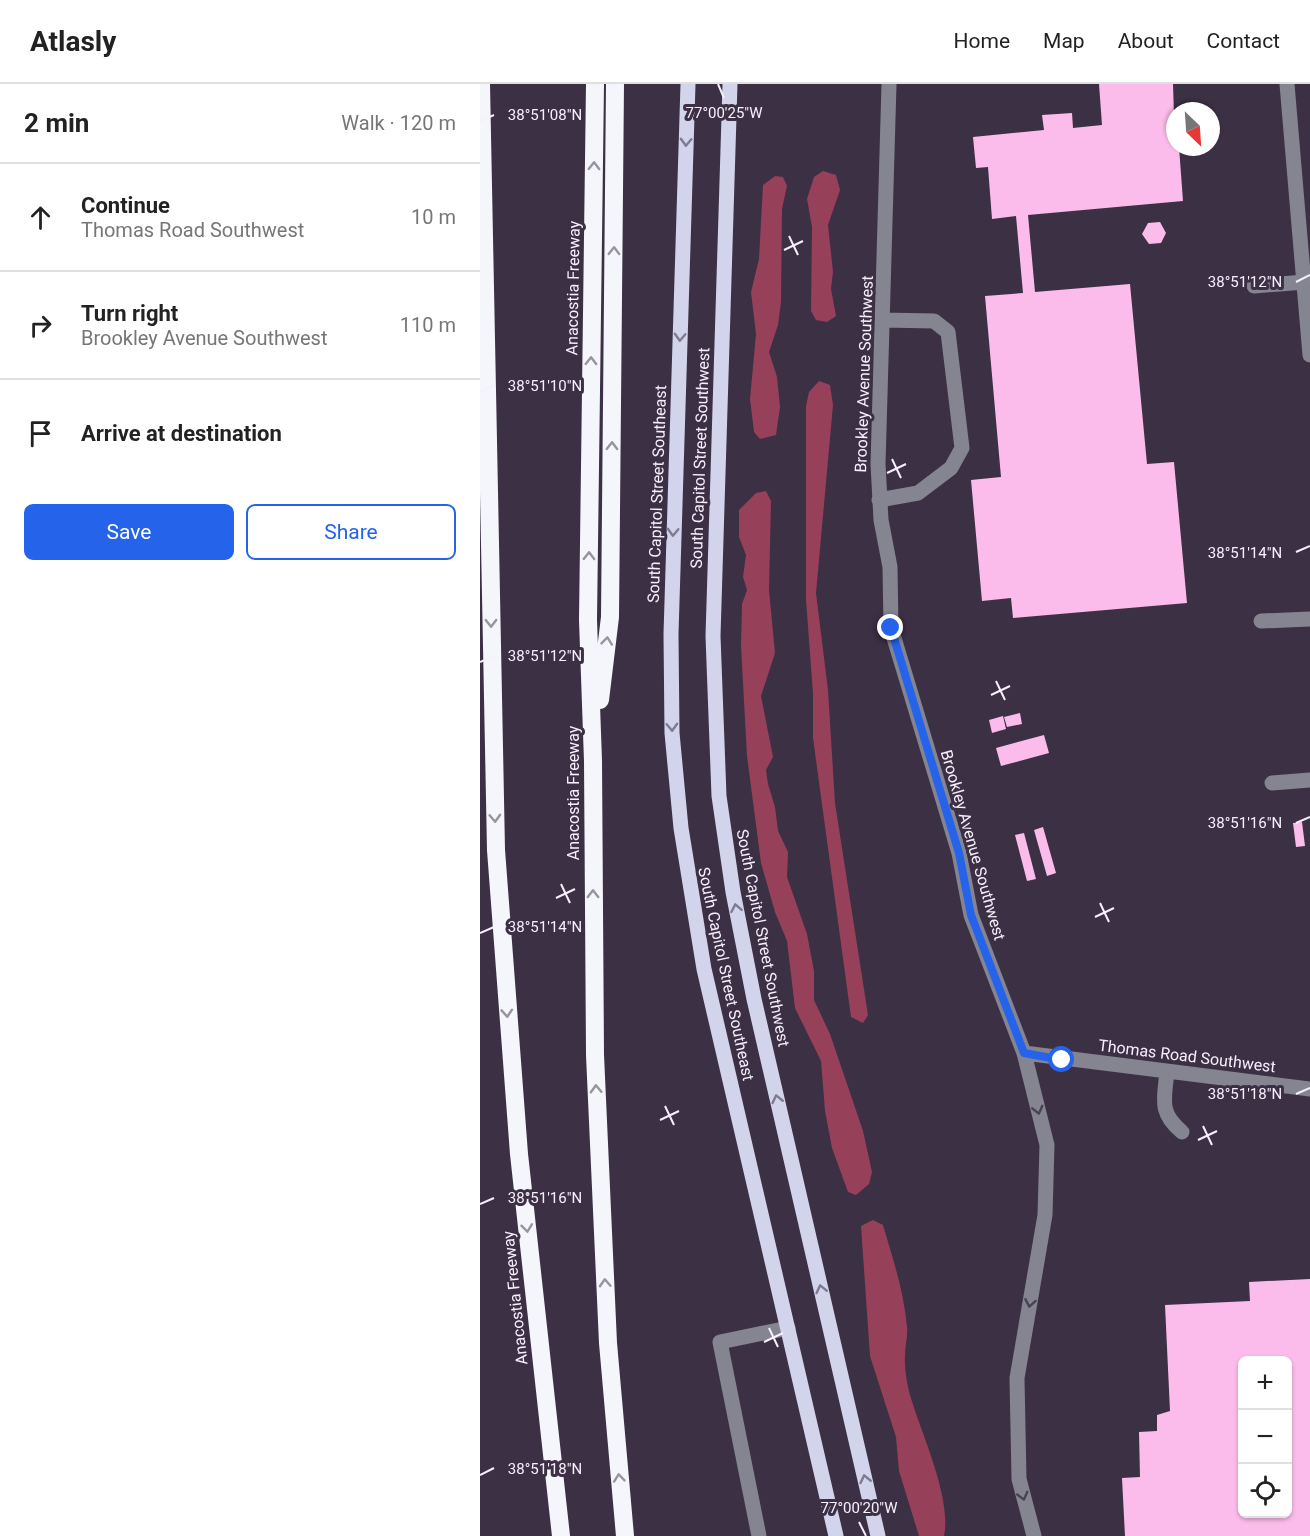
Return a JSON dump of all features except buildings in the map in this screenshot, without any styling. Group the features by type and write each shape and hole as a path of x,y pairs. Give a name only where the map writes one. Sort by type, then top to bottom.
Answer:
{"highway":[{"name":"Anacostia Freeway","path":"482,84 480,99 497,861 519,1154 561,1536"},
{"name":"Anacostia Freeway","path":"595,84 588,620 593,761 593,958 598,1152 608,1343 625,1536"},
{"path":"593,761 610,617 615,84"}],"main road":[{"name":"South Capitol Street Southeast","path":"688,84 671,615 671,684 676,779 686,870 704,969 836,1536"},
{"name":"South Capitol Street Southwest","path":"730,84 713,636 719,796 745,954 878,1536"}],"street":[{"name":"Brookley Avenue Southwest","path":"889,84 879,500 890,567 891,628 902,671 916,705 927,751 959,853 971,915 1024,1053 1047,1145 1045,1215 1017,1378 1019,1479 1034,1536"},
{"path":"1287,84 1310,355"},
{"path":"1254,286 1305,282"},
{"path":"879,500 918,493 951,468 962,448 948,332 934,321 883,320"},
{"path":"1261,621 1310,619"},
{"path":"1272,783 1310,780"},
{"name":"Thomas Road Southwest","path":"1024,1053 1310,1089"},
{"path":"1167,1072 1164,1104 1169,1121 1182,1131"},
{"path":"759,1536 720,1342 788,1328"}],"shaded area":[{"path":"823,171 836,175 840,190 828,225 833,272 831,289 836,316 827,322 816,320 811,311 812,227 807,199 814,177"},
{"path":"775,176 783,177 787,186 782,209 781,302 778,325 769,352 777,377 780,407 776,435 760,439 754,432 750,399 756,334 751,292 759,259 763,185"},
{"path":"819,381 830,385 833,405 816,593 828,690 835,803 868,1015 863,1023 851,1017 813,738 813,694 806,600 806,406 809,392"},
{"path":"766,491 771,501 769,590 775,653 761,696 773,757 766,770 778,831 788,852 787,877 807,934 814,971 814,1000 830,1034 863,1131 872,1172 869,1184 856,1195 848,1192 832,1148 825,1111 821,1061 795,1008 787,941 775,912 761,863 747,756 741,646 742,604 747,590 743,577 746,555 739,537 739,510 756,493"},
{"path":"873,1220 883,1225 901,1288 907,1327 905,1359 907,1380 940,1485 944,1503 944,1536 919,1536 899,1471 896,1437 870,1356 861,1226"}],"route":[{"path":"891,628 902,671 916,705 927,751 959,853 971,915 1024,1053 1062,1060"}]}
